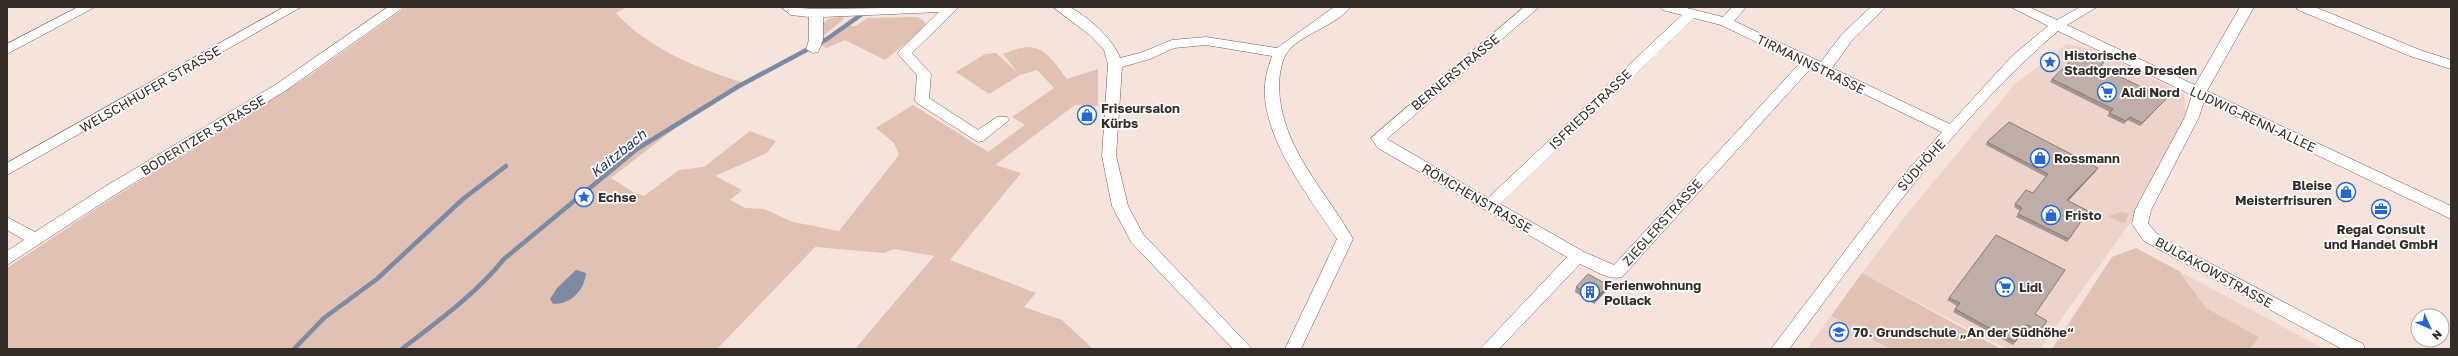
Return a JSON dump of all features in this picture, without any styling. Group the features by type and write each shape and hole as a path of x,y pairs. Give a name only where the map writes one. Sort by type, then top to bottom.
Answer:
{"street":[{"path":"7,50 88,7"},
{"name":"WELSCHHUFER STRASSE","path":"7,170 294,7"},
{"name":"BODERITZER STRASSE","path":"7,259 111,190 280,88 397,7"},
{"path":"788,7 796,12 816,14 852,10 877,11 951,7"},
{"path":"951,7 904,53 924,74 922,100 978,137 1002,120"},
{"path":"1060,7 1096,33 1110,49 1115,64 1109,156 1120,206 1137,238 1244,349"},
{"path":"1293,349 1345,239 1284,143 1276,121 1272,84 1280,53 1343,7"},
{"name":"BERNERSTRASSE","path":"1378,138 1532,7"},
{"name":"TIRMANNSTRASSE","path":"1667,7 1726,22 1952,131"},
{"path":"1726,22 1739,7"},
{"path":"1823,70 1848,36 1879,7"},
{"name":"LUDWIG-RENN-ALLEE","path":"2018,7 2451,213"},
{"name":"SÜDHÖHE","path":"1779,349 1904,184 1952,131 2017,60 2056,26 2090,7"},
{"name":"BULGAKOWSTRASSE","path":"2247,7 2199,94 2192,117 2143,210 2140,224 2143,229 2162,245 2357,349"},
{"path":"2303,7 2415,53 2451,65"},
{"path":"814,46 816,14"},
{"name":"ISFRIEDSTRASSE","path":"1490,204 1690,14"},
{"path":"1115,64 1145,56 1172,44 1206,41 1280,53"},
{"name":"ZIEGLERSTRASSE","path":"1578,256 1616,273 1808,62"},
{"name":"RÖMCHENSTRASSE","path":"1378,138 1383,144 1490,204 1578,256"},
{"path":"7,223 36,240"},
{"path":"1488,349 1578,256"}],"shaded area":[{"path":"406,7 627,7 616,13 642,37 690,63 741,82 678,126 611,178 633,192 644,196 679,170 704,167 750,131 776,141 767,153 715,176 742,190 730,200 745,208 764,209 793,222 839,231 899,155 894,143 876,128 913,105 988,152 1025,125 1012,117 1054,88 1037,70 1020,75 989,94 956,72 985,54 996,53 1019,74 1003,54 1025,47 1041,50 1054,61 1067,79 1098,69 1098,106 1075,105 995,165 1021,173 950,260 1036,293 1024,307 1062,320 1093,349 855,349 934,256 894,249 884,253 815,247 717,349 7,349 7,268 114,197 309,76"},
{"path":"840,17 845,18 822,37 822,24 828,19"},
{"path":"918,17 925,22 925,28 885,60 845,40 826,48 821,45 849,26 856,26 867,18"},
{"path":"2067,44 2093,49 2184,94 2186,114 2132,220 2040,349 2007,349 1862,273 1907,214 2015,84"},
{"path":"2121,212 2127,213 2128,215 2125,222 2121,223 2108,216"},
{"path":"2136,248 2179,271 2206,308 2259,337 2250,349 2052,349 2112,257"},
{"path":"2179,271 2324,349 2250,349 2259,337 2206,308"},
{"path":"1862,273 2001,349 1890,349 1831,316"},
{"name":"70. Grundschule „An der Südhöhe“","path":"1831,316 1890,349 1807,349"}],"water":[{"path":"576,270 586,273 585,280 579,291 571,299 565,302 553,304 550,299 557,288"}],"building":[{"name":"Aldi Nord","path":"2081,51 2104,62 2100,67 2166,99 2142,123 2130,117 2126,121 2109,113 2113,109 2052,79"},
{"path":"2009,122 2098,168 2067,200 2088,211 2069,239 2018,214 2022,208 2015,204 2026,190 2033,193 2048,174 1987,142"},
{"name":"Lidl","path":"1996,235 2065,270 2035,314 2047,321 2040,331 2027,325 2015,342 1955,309 1960,303 1949,298"},
{"name":"Ferienwohnung Pollack","path":"1588,274 1608,285 1596,298 1576,287"}],"waterway":[{"name":"Kaitzbach","path":"402,349 456,307 481,284 504,259 637,149 739,86 827,39 872,7"},
{"path":"294,349 324,318 377,279 463,199 506,166"}],"place":[{"name":"Historische Stadtgrenze Dresden","path":"2050,62"},
{"name":"Aldi Nord","path":"2107,92"},
{"name":"Friseursalon Kürbs","path":"1087,115"},
{"name":"Rossmann","path":"2040,158"},
{"name":"Bleise Meisterfrisuren","path":"2346,192"},
{"name":"Echse","path":"584,197"},
{"name":"Regal Consult und Handel GmbH","path":"2381,209"},
{"name":"Fristo","path":"2051,215"},
{"name":"Lidl","path":"2005,287"},
{"name":"Ferienwohnung Pollack","path":"1590,292"},
{"name":"70. Grundschule „An der Südhöhe“","path":"1839,332"}]}
